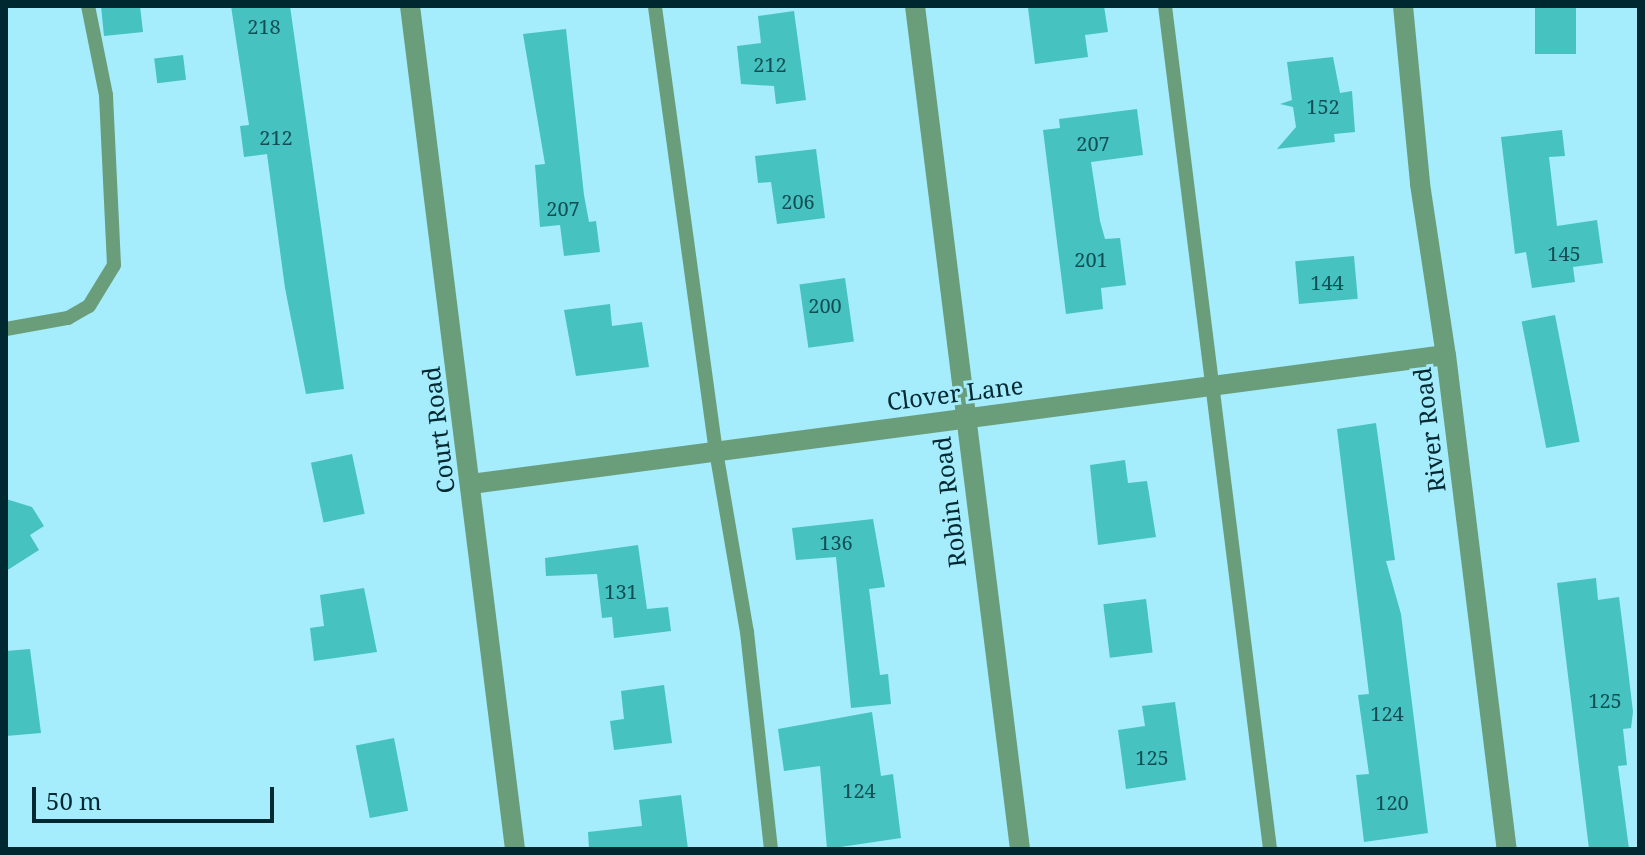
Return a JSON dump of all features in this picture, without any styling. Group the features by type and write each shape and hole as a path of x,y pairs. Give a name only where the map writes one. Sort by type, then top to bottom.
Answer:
{"street":[{"name":"Court Road","path":"410,6 515,849"},
{"name":"Robin Road","path":"915,6 1020,849"},
{"name":"River Road","path":"1403,6 1420,184 1446,355 1507,849"},
{"name":"Clover Lane","path":"471,484 964,417 1215,388 1446,355"}],"lane":[{"path":"6,329 68,318 89,306 114,265 106,95 88,6"},
{"path":"1165,6 1215,388 1270,849"},
{"path":"655,7 716,451 747,632 771,849"}],"building":[{"path":"101,6 140,6 143,32 104,36"},
{"path":"231,6 290,6 344,389 306,394 285,288 267,154 244,157 240,126 249,125"},
{"path":"1104,6 1108,32 1085,35 1088,57 1035,64 1028,8"},
{"path":"1535,6 1576,6 1576,54 1535,54"},
{"path":"794,11 806,100 776,104 774,86 741,84 737,46 761,43 758,16"},
{"path":"566,29 584,195 589,222 596,221 600,252 564,256 560,225 540,227 535,165 545,164 523,34"},
{"path":"183,55 186,80 157,83 154,59"},
{"path":"1333,57 1340,93 1352,91 1355,132 1334,134 1335,142 1277,149 1296,127 1293,107 1280,104 1292,100 1287,62"},
{"path":"1137,109 1143,155 1091,162 1105,239 1120,238 1126,285 1101,288 1103,309 1066,314 1043,130 1060,128 1059,119"},
{"path":"1562,130 1565,156 1549,157 1557,226 1597,220 1603,263 1573,267 1575,282 1532,288 1526,252 1515,254 1501,137"},
{"path":"816,149 825,218 777,224 771,182 758,183 755,156"},
{"path":"1354,256 1358,299 1299,304 1295,261"},
{"path":"845,278 854,341 808,348 799,284"},
{"path":"610,304 612,326 642,322 649,367 576,376 564,310"},
{"path":"1555,315 1580,442 1546,448 1522,321"},
{"path":"1376,423 1395,560 1386,561 1401,614 1428,833 1364,842 1356,775 1369,774 1358,695 1369,694 1337,429"},
{"path":"352,454 365,514 324,522 311,463"},
{"path":"1125,460 1128,483 1147,481 1156,537 1098,545 1090,465"},
{"path":"6,499 32,507 44,526 30,535 39,550 6,571"},
{"path":"873,519 885,587 869,589 880,675 888,674 891,704 851,708 836,557 796,560 792,528"},
{"path":"638,545 647,609 668,607 671,631 614,638 612,617 602,618 597,574 546,576 545,558"},
{"path":"1596,578 1598,600 1619,597 1627,661 1633,712 1631,728 1623,729 1627,765 1618,766 1629,849 1589,849 1557,583"},
{"path":"364,588 377,652 314,661 310,628 324,626 320,595"},
{"path":"1146,599 1153,653 1110,658 1103,604"},
{"path":"30,649 41,733 6,736 6,651"},
{"path":"664,685 672,743 614,750 610,721 624,719 621,691"},
{"path":"1175,702 1186,780 1126,789 1118,730 1145,726 1142,706"},
{"path":"872,712 881,776 893,774 901,838 827,849 820,766 784,771 778,729"},
{"path":"394,738 408,811 370,818 356,745"},
{"path":"681,795 688,849 589,849 588,832 642,826 639,800"}]}
